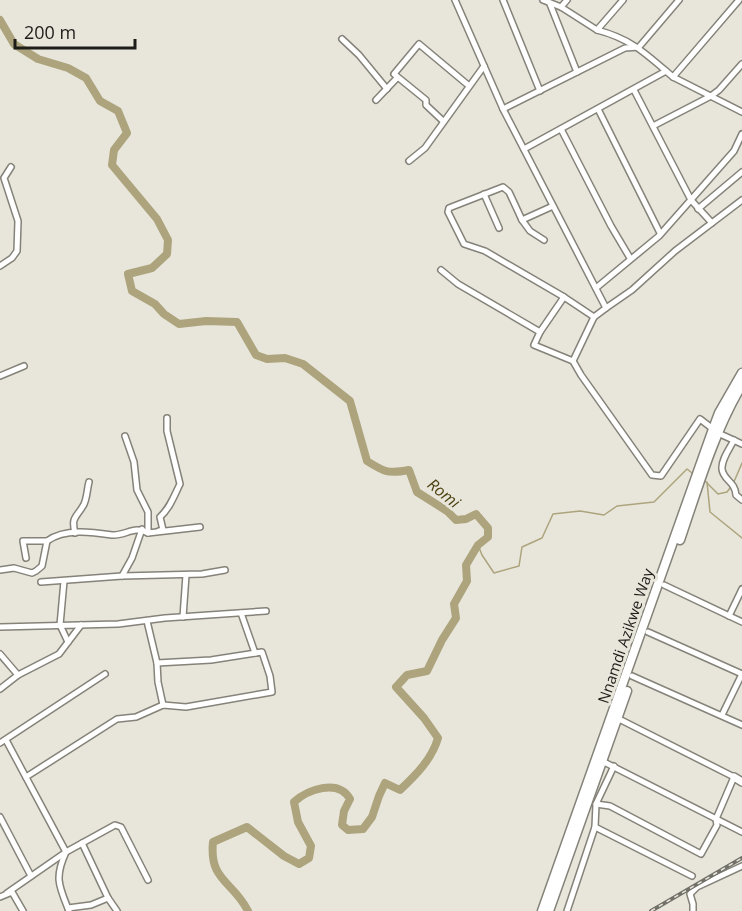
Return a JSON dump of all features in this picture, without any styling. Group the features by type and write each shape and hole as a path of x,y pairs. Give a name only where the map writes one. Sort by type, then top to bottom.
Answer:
{"highway":[{"name":"Nnamdi Azikwe Way","path":"549,911 602,761 603,749 617,718 648,632 716,431 719,413 742,373"},
{"name":"Nnamdi Azikwe Way","path":"542,911 603,749 716,431 742,384"}],"main road":[{"path":"734,777 742,782"}],"street":[{"path":"455,0 503,109 606,308"},
{"path":"503,0 540,91"},
{"path":"543,0 561,7 597,30 617,35 639,47 673,77 742,112"},
{"path":"561,7 567,0"},
{"path":"597,30 623,0"},
{"path":"503,109 625,48 639,47 680,0"},
{"path":"673,77 739,0"},
{"path":"550,4 577,72"},
{"path":"342,39 359,55 387,89"},
{"path":"443,121 426,105 426,100 394,74 419,44 468,86"},
{"path":"653,126 711,96 742,64"},
{"path":"409,162 425,148 484,66"},
{"path":"524,149 666,71"},
{"path":"376,100 397,78"},
{"path":"634,90 691,200 712,223"},
{"path":"598,109 660,233"},
{"path":"561,129 630,258"},
{"path":"596,288 660,233 734,151 742,135"},
{"path":"0,266 12,258 17,251 18,221 4,177 11,166"},
{"path":"698,209 742,172"},
{"path":"544,240 526,227 503,187 448,210 464,244 485,251 594,317"},
{"path":"484,194 499,228"},
{"path":"573,361 594,317 632,290 675,251 742,201"},
{"path":"522,220 553,206"},
{"path":"441,270 458,284 540,332"},
{"path":"564,297 540,332 534,345 573,361 652,475 661,476 700,419 716,431 742,444"},
{"path":"0,376 24,366"},
{"path":"148,533 163,530 160,517 170,507 172,495 180,484 167,431 167,418"},
{"path":"125,436 134,462 137,490 148,512 148,533"},
{"path":"734,440 722,466 722,472 733,484 736,495 742,500"},
{"path":"75,533 72,523 84,505 88,482"},
{"path":"26,558 23,541 47,541 50,538 75,533 104,532 115,535 128,530 142,529 148,533 200,528"},
{"path":"122,576 132,558 142,529"},
{"path":"0,570 14,567 32,573 36,571 42,566 47,541"},
{"path":"41,582 122,576 186,575 225,570"},
{"path":"183,617 186,575"},
{"path":"64,581 60,625 68,642"},
{"path":"664,585 742,622"},
{"path":"729,616 742,589"},
{"path":"0,627 118,624 266,611"},
{"path":"241,613 255,653 262,652"},
{"path":"147,621 157,663 162,705"},
{"path":"0,689 18,675 55,657 81,625"},
{"path":"648,632 742,674 722,715"},
{"path":"157,663 211,660 262,652"},
{"path":"26,777 117,720 136,717 162,705 186,706 272,692 270,676 262,652"},
{"path":"0,654 18,675"},
{"path":"66,852 26,777 3,742 105,674"},
{"path":"632,676 742,725"},
{"path":"597,804 610,806 701,854 717,825 716,819 734,777 617,718"},
{"path":"602,761 742,832"},
{"path":"567,911 595,827 597,804 614,766"},
{"path":"0,817 31,876"},
{"path":"0,897 66,852 115,825 118,825 148,880"},
{"path":"595,827 692,876"},
{"path":"82,843 108,898 117,911"},
{"path":"66,852 60,865 58,878 68,909 91,905 108,898"},
{"path":"693,911 690,894 698,887 742,866"},
{"path":"46,867 58,878"},
{"path":"7,893 12,892 15,895 23,911"}],"waterway":[{"name":"Romi","path":"0,20 14,44 38,59 68,68 86,78 100,101 118,111 127,133 114,150 112,165 157,219 168,240 167,254 152,268 128,274 132,291 155,304 164,314 179,324 206,321 237,322 256,355 267,359 285,358 303,364 350,401 367,461 386,471 409,470 417,492 447,511 456,520 466,519 476,514 488,528 488,537 478,545 466,565 467,581 454,604 456,618 427,671 407,675 396,687 424,718 438,738 428,760 400,790 385,783 372,817 363,829 348,830 342,825 344,811 350,799 338,789 314,790 294,802 298,822 311,846 309,858 299,864 284,856 247,827 213,842 213,855 218,873 248,911"},
{"path":"733,484 742,463"},
{"path":"478,545 494,573 519,566 522,547 542,538 553,514 580,511 604,515 617,506 654,502 687,469 692,473"},
{"path":"704,480 718,494 727,492 730,488"},
{"path":"707,482 710,512 742,538"}],"railway":[{"path":"651,911 742,858"}]}
